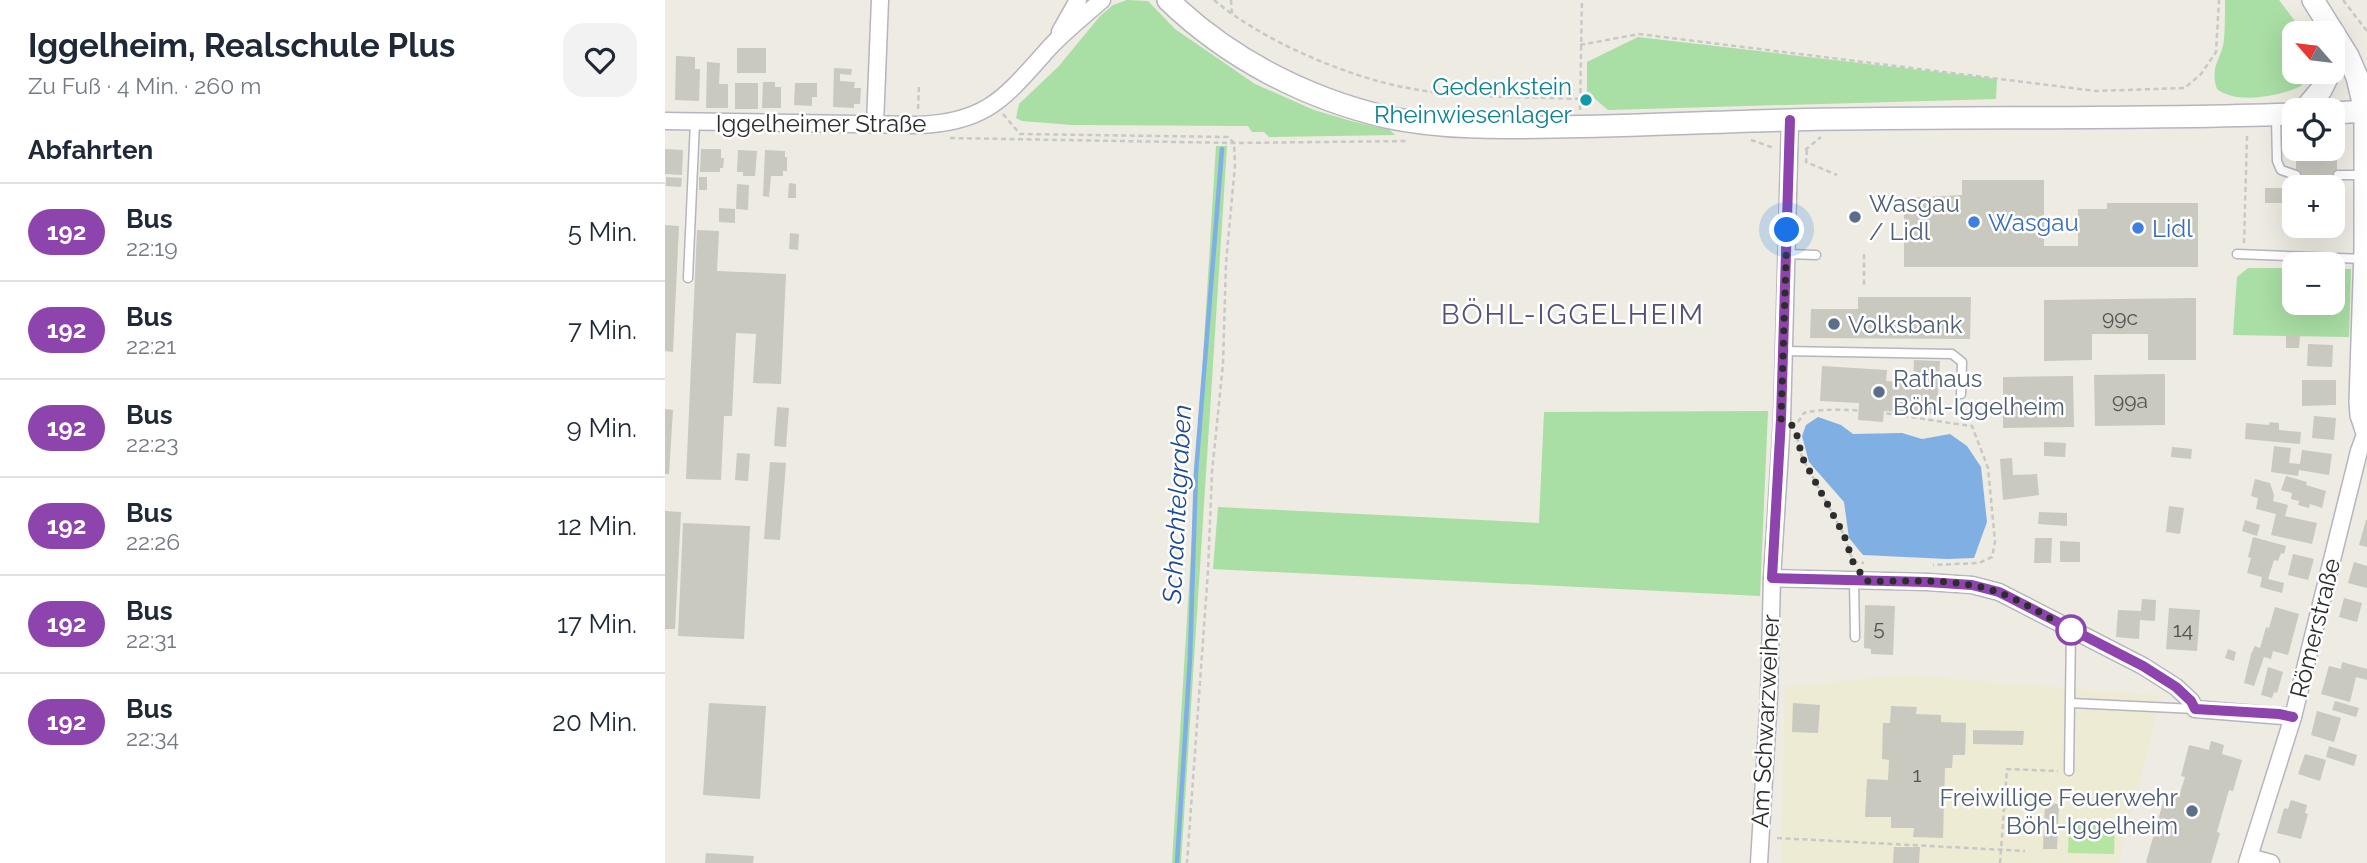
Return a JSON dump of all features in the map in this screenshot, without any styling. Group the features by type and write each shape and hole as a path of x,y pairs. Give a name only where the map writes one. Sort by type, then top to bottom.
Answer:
{"main road":[{"path":"1168,0 1216,40 1262,69 1310,93 1361,110 1413,122 1467,128 1790,120 2282,115"},
{"path":"2313,0 2325,21"},
{"path":"2345,52 2357,77 2366,111 2366,226 2360,402 2367,432"},
{"path":"2348,56 2367,70"},
{"path":"2345,112 2366,111"}],"street":[{"path":"875,124 880,0"},
{"path":"1051,46 1078,0"},
{"path":"1051,46 1102,0"},
{"name":"Iggelheimer Straße","path":"665,121 942,124 975,115 994,103 1029,73 1051,46"},
{"name":"Am Schwarzweiher","path":"1759,863 1784,351 1790,120"},
{"name":"Römerstraße","path":"2248,860 2293,717 2359,451 2367,432"},
{"name":"Am Schwarzweiher","path":"1772,578 1927,582 1983,588 2018,601 2162,677 2185,695 2195,709"},
{"path":"2195,709 2293,717"},
{"path":"2248,860 2271,863"}],"lane":[{"path":"688,278 695,122"},
{"path":"2282,132 2277,161 2281,170 2296,175"},
{"path":"2338,175 2366,174"},
{"path":"2241,251 2365,258"},
{"path":"1787,254 1817,255"},
{"path":"1784,351 1952,354 1962,362 1961,394"},
{"path":"1855,637 1860,580"},
{"path":"2069,771 2071,630"},
{"path":"2071,704 2195,709"}],"path":[{"path":"1214,0 1232,15 1297,50 1373,79 1407,88 1475,96 1579,99"},
{"path":"1231,0 1232,15"},
{"path":"1582,0 1579,99 1582,127"},
{"path":"1580,45 1639,34 2096,91 2185,88 2201,74 2216,52 2219,0"},
{"path":"2343,0 2367,31"},
{"path":"994,103 1020,134 1228,137 1234,143 1223,364 1212,472 1208,571 1187,863"},
{"path":"2241,251 2247,131"},
{"path":"1825,135 1814,141 1807,150 1806,162 1837,175"},
{"path":"1743,137 1772,148 1807,150"},
{"path":"944,138 1234,143 1408,141"},
{"path":"1864,254 1864,286"},
{"path":"1860,580 1844,535 1802,457 1795,427 1804,413 1820,409 1972,426 1988,468 1995,542 1992,557 1979,563 1933,565"},
{"path":"2000,863 2007,769 2069,771"},
{"path":"1760,837 2025,851"}],"shaded area":[{"path":"1903,675 2162,696 2118,863 1781,863 1785,687"}],"green space":[{"path":"1127,0 1148,1 1175,29 1255,84 1314,110 1390,130 1395,135 1269,137 1264,132 1252,132 1248,126 1072,125 1022,121 1016,118 1019,104 1059,66 1100,16 1113,5"},
{"path":"2225,0 2279,0 2295,21 2282,21 2282,84 2302,84 2301,86 2270,96 2247,98 2225,94 2217,89 2214,74 2224,40"},
{"path":"1638,37 1997,79 1996,99 1608,110 1587,92 1587,62"},
{"path":"1216,146 1227,146 1181,863 1172,863"},
{"path":"2248,268 2282,268 2282,315 2345,315 2345,269 2351,269 2349,337 2233,335 2237,277"},
{"path":"1768,411 1760,596 1213,569 1218,507 1539,523 1544,412"},
{"path":"2069,823 2115,824 2114,854 2068,853"}],"water":[{"path":"1818,417 1841,425 1853,434 1902,433 1922,439 1950,434 1967,446 1981,467 1987,522 1974,558 1863,555 1849,538 1844,502 1809,462 1802,436 1806,425"}],"building":[{"path":"737,48 766,48 766,73 737,73"},
{"path":"676,56 695,57 695,69 700,69 699,101 675,100"},
{"path":"707,62 720,63 719,84 728,84 728,108 706,108"},
{"path":"834,68 852,69 851,75 840,74 840,81 855,82 854,88 861,88 860,104 854,104 854,108 833,107"},
{"path":"763,82 775,82 775,87 781,87 781,108 762,108"},
{"path":"735,83 758,83 758,109 735,109"},
{"path":"795,83 817,83 817,97 812,97 812,106 794,105"},
{"path":"665,149 683,150 682,175 665,174"},
{"path":"701,149 721,149 721,158 724,158 720,172 700,172"},
{"path":"738,150 757,151 755,176 743,176 743,172 737,172"},
{"path":"765,150 785,151 787,157 787,171 783,171 783,176 771,176 769,197 763,196"},
{"path":"2296,161 2337,161 2337,175 2296,175"},
{"path":"666,177 682,178 681,187 666,186"},
{"path":"699,177 707,177 707,190 699,190"},
{"name":"Wasgau","path":"1962,180 2044,180 2044,246 2078,246 2078,209 2107,209 2107,203 2198,203 2198,267 1904,267 1904,198 1962,195"},
{"path":"789,183 796,184 796,198 788,198"},
{"path":"737,184 749,185 748,210 736,209"},
{"path":"2265,188 2282,188 2282,203 2265,203"},
{"path":"719,208 735,209 735,223 719,222"},
{"path":"665,225 679,226 673,352 665,351"},
{"path":"697,230 719,231 717,271 786,274 781,384 753,383 756,334 736,333 732,416 724,416 721,480 686,479"},
{"path":"790,233 799,234 798,250 789,249"},
{"path":"1858,297 1971,297 1970,339 1810,338 1811,309 1858,309"},
{"path":"2196,298 2196,360 2148,360 2148,334 2092,334 2092,360 2044,361 2044,300"},
{"path":"2286,336 2300,336 2299,348 2286,348"},
{"path":"2308,344 2333,345 2332,367 2307,366"},
{"name":"Rathaus Böhl-Iggelheim","path":"1914,360 1940,361 1937,414 1884,411 1883,422 1858,420 1859,403 1820,401 1822,366 1887,370 1886,381 1913,383"},
{"path":"2165,374 2165,425 2095,426 2094,375"},
{"path":"2073,376 2074,427 2003,428 2003,377"},
{"path":"2302,380 2336,380 2336,405 2302,406"},
{"path":"777,407 789,408 786,447 774,446"},
{"path":"665,409 673,410 669,474 665,474"},
{"path":"2314,416 2336,418 2334,440 2312,438"},
{"path":"2270,422 2279,423 2279,430 2301,432 2300,444 2245,439 2246,423 2269,425"},
{"path":"2044,442 2066,443 2065,457 2044,456"},
{"path":"2274,446 2291,448 2289,463 2300,464 2302,450 2332,454 2329,475 2299,470 2298,476 2271,472"},
{"path":"2172,447 2192,449 2191,459 2171,457"},
{"path":"737,453 750,454 748,481 735,480"},
{"path":"2012,458 2013,475 2037,474 2039,495 2003,500 2000,459"},
{"path":"770,462 786,463 780,540 764,539"},
{"path":"2286,476 2326,491 2322,508 2310,504 2309,508 2298,505 2299,501 2291,499 2292,493 2281,490"},
{"path":"2255,479 2270,483 2273,501 2288,505 2285,516 2317,523 2312,544 2271,535 2276,514 2256,509 2258,498 2251,496"},
{"path":"2169,506 2184,508 2180,534 2166,532"},
{"path":"665,511 681,512 675,629 665,629"},
{"path":"2039,512 2067,513 2067,526 2038,524"},
{"path":"2245,520 2260,525 2257,536 2242,531"},
{"path":"2367,520 2367,547 2359,545"},
{"path":"683,523 750,526 744,639 678,636"},
{"path":"2253,537 2286,546 2278,561 2274,560 2268,579 2284,583 2282,593 2260,587 2262,577 2247,573"},
{"path":"2035,538 2052,538 2051,563 2034,563"},
{"path":"2060,541 2080,542 2080,562 2060,562"},
{"path":"2293,554 2314,559 2308,580 2288,575"},
{"path":"2354,562 2367,566 2367,588 2348,583"},
{"path":"2344,598 2362,603 2357,622 2339,617"},
{"path":"2142,599 2156,600 2155,621 2140,620 2139,639 2116,637 2118,610 2141,611"},
{"path":"1865,605 1895,606 1893,655 1871,654 1871,649 1864,648"},
{"path":"2275,607 2299,614 2288,655 2273,651 2271,659 2264,657 2254,686 2244,683 2251,654 2255,646 2260,648"},
{"path":"2169,608 2200,610 2197,651 2166,649"},
{"path":"2228,649 2236,652 2234,661 2225,658"},
{"path":"2342,662 2367,669 2367,680 2356,677 2350,702 2321,694 2329,666 2341,669"},
{"path":"2268,667 2283,672 2277,693 2274,692 2272,698 2261,695"},
{"path":"2335,701 2359,708 2356,717 2332,710"},
{"path":"709,703 766,706 760,799 703,795"},
{"path":"1793,703 1820,705 1818,733 1792,732"},
{"path":"1891,706 1917,707 1916,714 1941,715 1941,722 1966,723 1965,755 1953,755 1952,768 1945,768 1943,838 1913,837 1914,828 1891,828 1891,817 1865,817 1867,779 1888,780 1889,760 1882,759 1883,723 1890,723"},
{"path":"2317,711 2341,718 2334,742 2311,735"},
{"path":"1973,730 2024,731 2023,745 1973,744"},
{"name":"Freiwillige Feuerwehr Böhl-Iggelheim","path":"2211,741 2224,745 2222,754 2242,760 2233,791 2229,790 2211,863 2146,862 2166,792 2179,796 2185,777 2181,776 2189,745 2209,750"},
{"path":"2329,746 2357,755 2354,766 2326,757"},
{"path":"2305,754 2326,760 2320,781 2298,774"},
{"path":"2291,800 2307,805 2305,813 2308,814 2301,839 2277,833 2284,808 2288,809"},
{"path":"2045,803 2059,804 2057,849 2043,849"},
{"path":"1894,847 1920,847 1919,863 1893,863"},
{"path":"706,853 754,856 753,863 705,863"}],"waterway":[{"name":"Schachtelgraben","path":"1177,863 1190,658 1196,472 1222,149"}],"bus line":[{"name":"192","path":"1790,120 1781,419 1772,578 1927,582 1972,585 1999,592 2143,666 2176,687 2191,701 2195,709 2293,717"}],"place":[{"name":"Gedenkstein Rheinwiesenlager","path":"1586,100"},
{"name":"Wasgau / Lidl","path":"1855,217"},
{"name":"Wasgau","path":"1974,222"},
{"name":"Lidl","path":"2138,228"},
{"name":"Volksbank","path":"1834,324"},
{"name":"Rathaus Böhl-Iggelheim","path":"1879,392"},
{"name":"Freiwillige Feuerwehr Böhl-Iggelheim","path":"2192,811"}],"district":[{"name":"BÖHL-IGGELHEIM","path":"1573,314"}],"route":[{"path":"1787,230 1781,419 1795,427 1802,457 1844,535 1853,562 1866,581 1972,585 1999,592 2071,630"}]}
